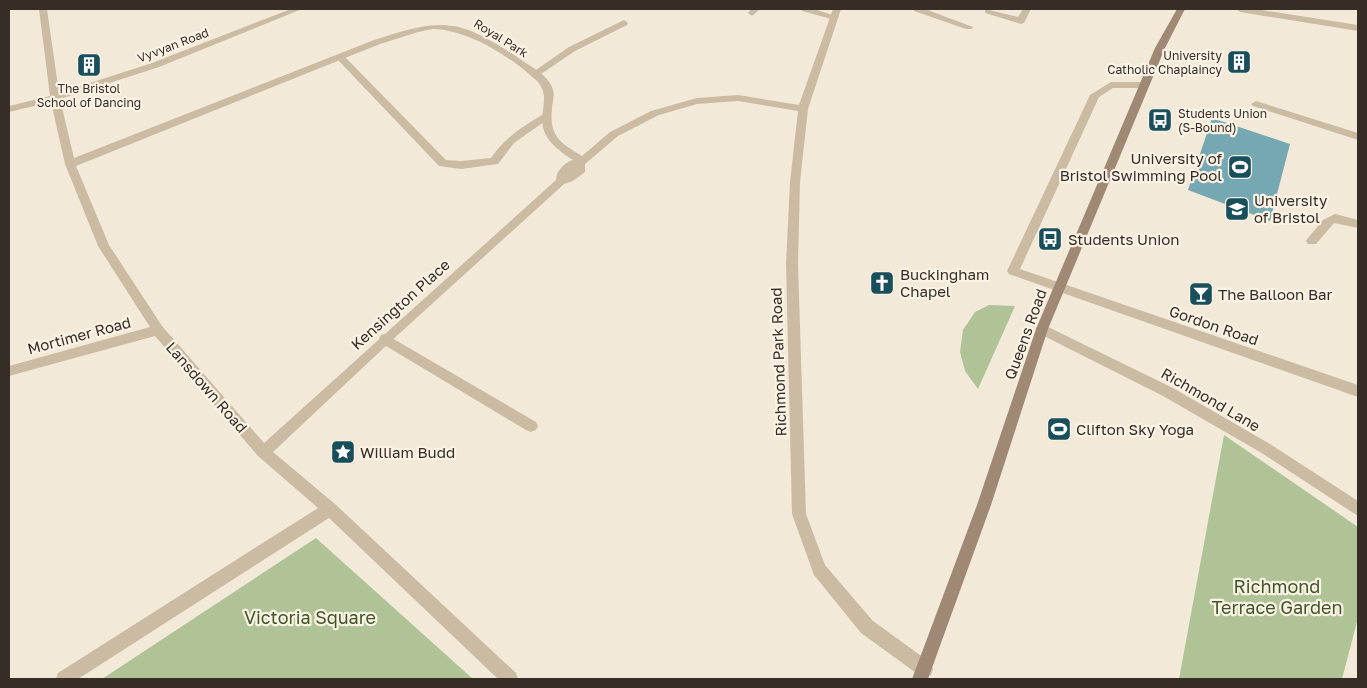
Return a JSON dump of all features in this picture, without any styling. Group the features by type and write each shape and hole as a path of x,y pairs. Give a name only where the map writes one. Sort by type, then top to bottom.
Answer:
{"main road":[{"name":"Queens Road","path":"923,674 984,506 1042,329 1160,48 1181,9"}],"street":[{"name":"Lansdown Road","path":"43,9 55,99 70,164 104,246 158,330 263,452 330,509 510,679"},
{"name":"Vyvyan Road","path":"9,109 55,99 159,65 298,9"},
{"path":"805,9 836,13"},
{"path":"917,9 969,27"},
{"path":"988,11 1021,21 1027,9"},
{"path":"1240,9 1358,28"},
{"name":"Richmond Park Road","path":"836,13 803,109 795,182 792,264 799,514 820,570 867,627 923,674"},
{"path":"535,74 572,49 624,23"},
{"name":"Royal Park","path":"70,164 340,57 422,28 451,26 482,38 535,74 548,87 549,98 546,117 548,134 558,147 581,162"},
{"path":"340,57 443,163 461,165 494,161 501,148 513,137 546,117"},
{"name":"Gordon Road","path":"1145,85 1111,85 1095,95 1013,271 1358,391"},
{"path":"581,162 614,134 655,113 697,101 738,98 803,109"},
{"path":"1256,104 1358,137"},
{"name":"Kensington Place","path":"263,452 385,339 561,181 569,180 576,174 581,169 581,162"},
{"path":"1312,241 1327,221 1332,218 1342,218 1358,224"},
{"name":"Richmond Lane","path":"1042,329 1168,392 1265,448 1358,510"},
{"name":"Mortimer Road","path":"9,371 158,330"},
{"path":"385,339 530,426"},
{"path":"64,679 330,509"}],"green space":[{"path":"989,305 1015,306 978,389 965,371 960,352 963,330 975,312"},
{"name":"Richmond Terrace Garden","path":"1224,435 1358,527 1358,618 1342,679 1179,679"},
{"name":"Victoria Square","path":"316,538 473,679 102,679"}],"water":[{"name":"University of Bristol Swimming Pool","path":"1212,118 1290,144 1270,221 1188,190"}],"place":[{"name":"University Catholic Chaplaincy","path":"1239,62"},
{"name":"The Bristol School of Dancing","path":"89,65"},
{"name":"Students Union (S-Bound)","path":"1160,120"},
{"name":"University of Bristol Swimming Pool","path":"1240,167"},
{"name":"University of Bristol","path":"1237,209"},
{"name":"Students Union","path":"1050,239"},
{"name":"Buckingham Chapel","path":"882,283"},
{"name":"The Balloon Bar","path":"1201,294"},
{"name":"Clifton Sky Yoga","path":"1059,429"},
{"name":"William Budd","path":"343,452"}]}
